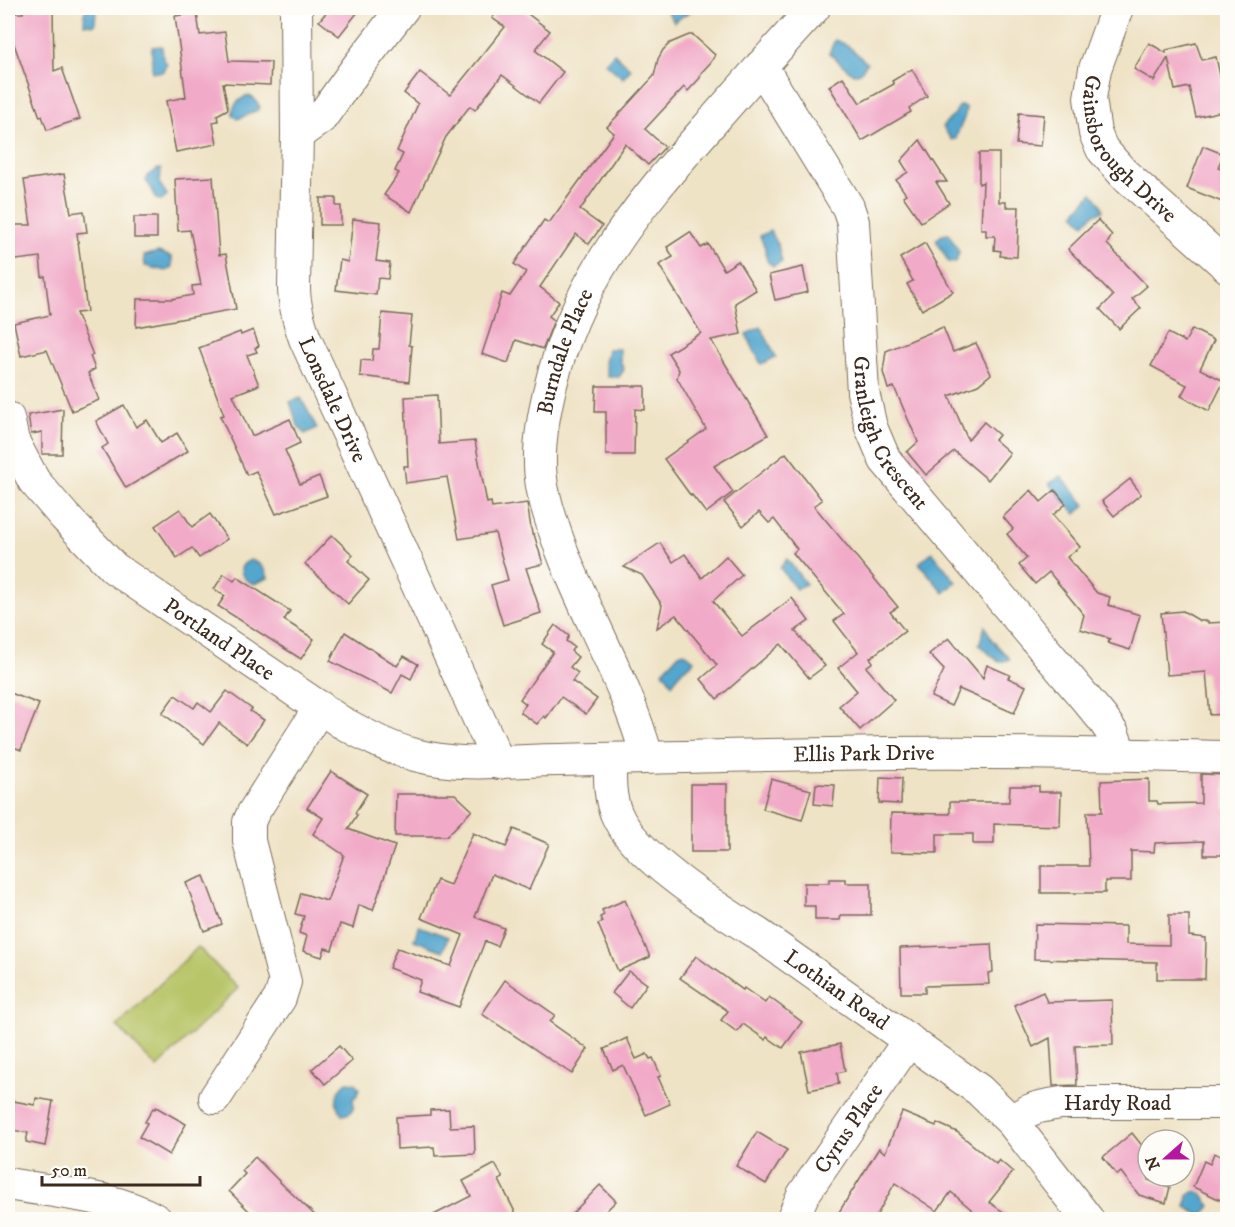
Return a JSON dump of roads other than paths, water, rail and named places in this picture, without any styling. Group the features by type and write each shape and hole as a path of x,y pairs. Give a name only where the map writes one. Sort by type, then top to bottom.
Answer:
{"street":[{"name":"Lonsdale Drive","path":"296,8 297,135 294,302 305,339 499,763"},
{"path":"297,135 321,118 404,8"},
{"name":"Burndale Place","path":"647,757 633,710 566,558 543,489 540,449 546,406 562,345 587,289 606,254 656,186 760,66 814,8"},
{"name":"Gainsborough Drive","path":"1117,8 1095,69 1090,98 1095,133 1102,149 1123,173 1227,267"},
{"name":"Granleigh Crescent","path":"760,66 848,207 853,222 863,392 871,427 885,459 1102,718 1113,734 1120,753"},
{"name":"Portland Place","path":"8,418 14,441 34,481 72,525 114,568 320,707 381,744 417,755 455,762 499,763"},
{"path":"215,1098 280,998 285,982 249,841 249,822 320,707"},
{"name":"Ellis Park Drive","path":"499,763 647,757 904,752 1039,755 1120,753 1227,757"},
{"name":"Lothian Road","path":"610,759 611,793 615,811 621,826 644,853 727,915 758,934 979,1090 1012,1122 1088,1220"},
{"name":"Cyrus Place","path":"792,1220 803,1195 909,1040"},
{"name":"Hardy Road","path":"1012,1122 1028,1110 1039,1106 1061,1104 1227,1103"},
{"path":"8,1184 117,1203 138,1210 156,1220"}],"water":[{"path":"85,8 96,8 95,25 84,24"},
{"path":"665,8 695,8 674,22"},
{"path":"835,40 847,45 867,63 860,73 853,74 829,53"},
{"path":"162,46 163,59 167,64 162,72 152,72 152,47"},
{"path":"614,53 631,69 623,78 605,63"},
{"path":"246,96 253,97 260,107 238,119 233,115 233,109"},
{"path":"959,106 966,107 966,112 956,139 952,140 943,126"},
{"path":"161,169 160,184 167,195 162,200 156,199 146,181 147,176"},
{"path":"1092,193 1101,204 1103,211 1094,214 1084,224 1074,214"},
{"path":"770,231 778,245 782,262 773,266 767,261 760,236"},
{"path":"949,234 959,252 956,262 949,263 936,240 942,235"},
{"path":"158,252 172,257 172,267 166,271 145,266 144,256"},
{"path":"761,327 776,357 761,364 746,334"},
{"path":"608,349 620,349 620,360 624,370 619,377 608,377 605,363"},
{"path":"301,398 317,428 305,434 298,426 290,402"},
{"path":"1061,476 1085,505 1076,514 1049,484"},
{"path":"932,552 956,582 944,593 919,563"},
{"path":"787,559 806,584 796,589 780,568"},
{"path":"251,560 262,567 268,578 254,584 245,579 241,569"},
{"path":"985,626 992,640 1010,659 999,662 979,645"},
{"path":"684,652 694,660 691,665 683,669 672,684 663,671 679,654"},
{"path":"419,926 448,937 443,951 414,940"},
{"path":"347,1082 355,1083 359,1088 353,1099 354,1106 350,1113 343,1115 337,1106 337,1098 340,1089"},
{"path":"1195,1191 1202,1194 1211,1206 1202,1216 1186,1207 1188,1195"}]}
